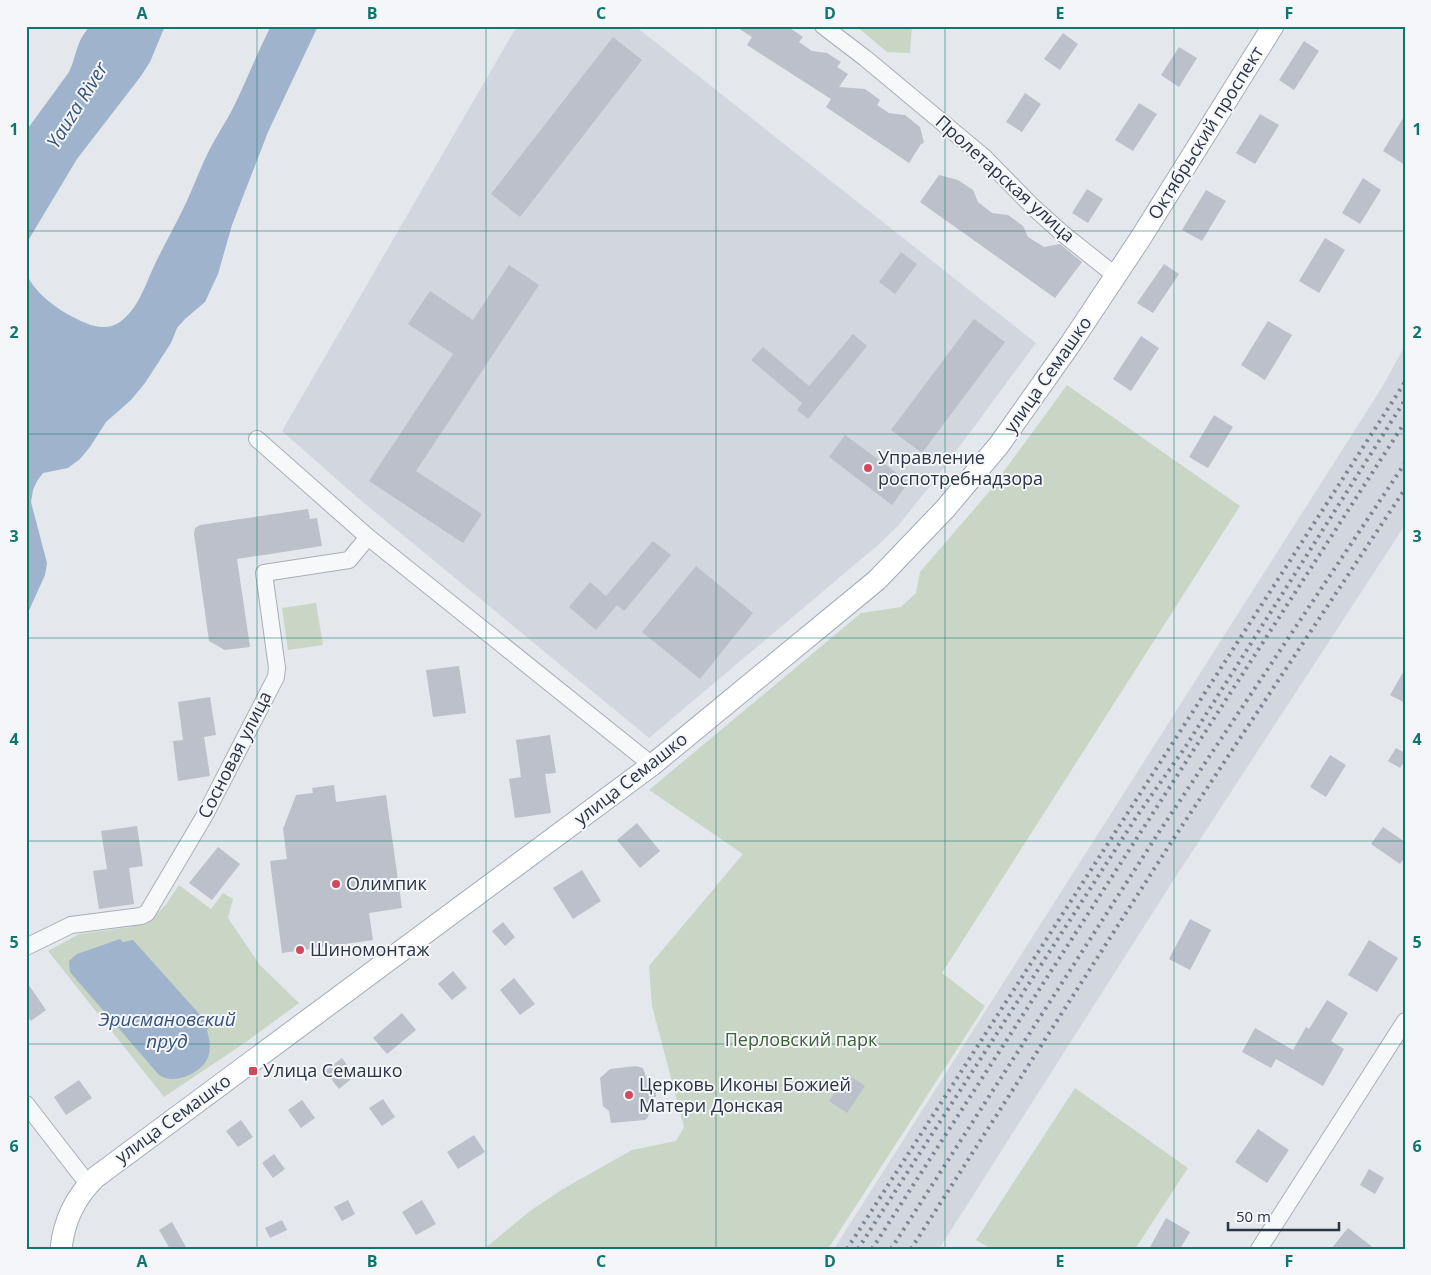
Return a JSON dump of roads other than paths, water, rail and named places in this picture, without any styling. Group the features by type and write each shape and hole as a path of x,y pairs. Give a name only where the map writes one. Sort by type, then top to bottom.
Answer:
{"main road":[{"name":"Октябрьский проспект","path":"1140,239 1273,26"},
{"name":"улица Семашко","path":"61,1249 64,1231 71,1210 88,1184 96,1177 652,765 877,580 974,476 999,445 1140,239"}],"street":[{"name":"Пролетарская улица","path":"823,26 865,58 985,158 1032,206 1062,233 1116,276"},
{"path":"257,439 368,537 652,765"},
{"name":"Сосновая улица","path":"26,947 71,925 141,916 147,913 205,815 276,676 277,668 264,573 349,560 368,537"},
{"path":"1260,1248 1405,1021"},
{"path":"26,1104 88,1184"}],"water":[{"name":"Yauza River","path":"91,26 165,26 150,62 77,159 26,244 26,131 69,72 82,36"},
{"path":"271,26 318,26 268,132 232,225 218,274 205,302 177,328 171,343 145,383 131,400 106,422 80,459 68,468 43,473 37,481 31,502 47,563 45,575 26,617 26,272 33,285 44,297 64,312 83,322 95,326 108,327 120,322 127,316 141,296 208,153 233,108"},
{"name":"Эрисмановский пруд","path":"120,939 123,942 133,940 210,1026 207,1030 209,1054 206,1061 196,1071 181,1078 173,1079 159,1075 70,972 69,961 77,954"}],"railway":[{"path":"847,1249 1405,382"},
{"path":"858,1249 1137,816 1186,746 1405,400"},
{"path":"872,1249 1405,422"},
{"path":"891,1249 1159,832 1405,463"},
{"path":"911,1249 1172,841 1405,489"}],"place":[{"name":"Управление роспотребнадзора","path":"868,468"},
{"name":"Олимпик","path":"336,884"},
{"name":"Шиномонтаж","path":"300,950"},
{"name":"Улица Семашко","path":"253,1071"},
{"name":"Церковь Иконы Божией Матери Донская","path":"629,1095"}],"park label":[{"name":"Перловский парк","path":"801,1040"}]}
